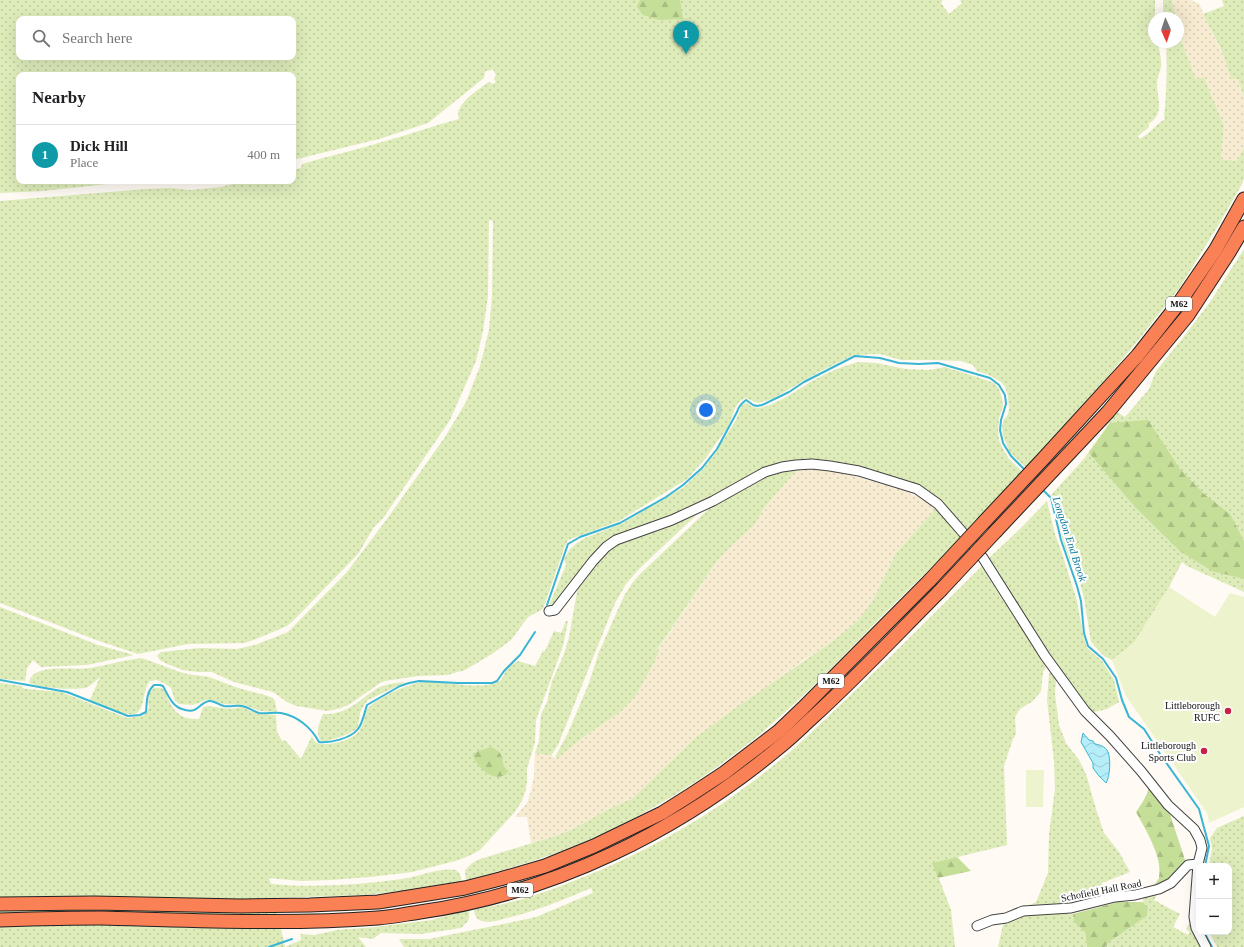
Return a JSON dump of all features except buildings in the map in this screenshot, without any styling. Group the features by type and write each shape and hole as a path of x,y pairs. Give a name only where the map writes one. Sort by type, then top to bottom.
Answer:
{"highway":[{"name":"M62","path":"0,904 94,903 241,906 378,902 464,888 544,866 594,846 662,813 724,773 779,730 803,708 930,580 1044,459 1138,355 1179,303 1216,249 1244,199"},
{"name":"M62","path":"0,920 96,918 296,921 381,918 442,909 502,896 597,862 665,828 723,791 783,745 827,704 940,591 1108,412 1188,315 1244,227"}],"street":[{"path":"549,611 555,610 593,561 606,547 616,540 672,520 713,501 765,472 796,465 812,464 830,466 859,471 917,489 938,504 978,552 1049,661 1085,711 1110,736 1141,771 1168,806 1194,829 1200,840 1202,848 1198,863"},
{"name":"Schofield Hall Road","path":"977,926 992,920 1006,918 1023,911 1071,908 1115,897 1136,895 1159,889 1171,883 1188,865 1196,864"},
{"path":"1196,890 1194,917 1196,928 1206,947"}],"shaded area":[{"path":"1172,0 1192,0 1200,5 1217,42 1231,79 1238,79 1244,97 1244,147 1237,161 1221,159 1224,126 1204,77 1196,79 1184,48 1184,12 1175,12"},
{"path":"822,468 907,491 910,494 918,496 936,508 896,553 873,600 858,620 837,639 804,660 696,737 633,798 603,812 571,830 531,843 527,817 515,817 527,803 531,791 534,775 535,753 558,758 581,739 620,712 635,697 655,661 659,652 657,651 716,562 729,547 756,523 764,508 798,469"}],"green space":[{"path":"0,0 943,0 941,3 949,14 962,3 960,0 1155,0 1155,12 1148,12 1148,48 1159,48 1161,58 1161,69 1157,79 1159,111 1154,120 1149,123 1149,127 1138,136 1139,139 1165,119 1167,74 1166,48 1184,48 1196,79 1204,77 1224,126 1221,159 1237,161 1244,147 1244,179 1242,184 1180,287 1136,343 1030,471 1010,453 1003,436 1002,426 1009,410 1008,396 1005,387 1001,382 991,376 977,371 973,365 961,361 901,360 880,354 854,355 819,372 772,399 758,403 745,398 739,402 735,408 729,425 705,459 687,479 619,521 568,540 543,609 528,617 511,640 492,654 465,670 447,675 418,676 385,681 350,704 328,711 296,706 287,702 273,692 234,682 212,672 183,670 167,664 160,660 157,656 161,652 200,648 237,649 255,645 288,632 347,572 387,519 445,437 466,402 480,366 489,330 492,296 493,221 489,220 488,296 483,331 476,361 450,420 384,517 374,527 358,554 287,626 245,643 188,644 138,654 99,641 0,603 0,201 146,189 169,188 191,190 233,184 296,184 296,169 301,168 302,164 459,119 459,110 467,98 487,83 489,82 493,84 496,82 494,79 496,75 493,69 485,72 484,78 428,123 379,139 296,159 296,72 16,72 16,184 107,184 43,191 0,193"},
{"path":"640,0 680,0 683,19 659,20 643,15 637,7"},
{"path":"1163,0 1172,0 1175,12 1163,12"},
{"path":"1222,0 1244,0 1244,97 1238,79 1231,79 1220,47 1203,14 1224,6"},
{"path":"1244,249 1244,592 1187,566 1182,562 1169,587 1134,643 1112,660 1104,656 1091,642 1080,583 1063,541 1056,505 1051,495 1083,460 1117,412 1125,417 1149,389 1156,371 1210,302"},
{"path":"858,362 876,363 906,369 929,370 945,367 994,383 999,389 1003,406 999,418 999,440 1009,459 1026,475 967,534 918,484 913,486 793,463 708,502 615,539 563,598 547,610 566,565 564,559 570,549 585,538 623,523 684,487 703,469 714,455 736,420 742,404 748,403 754,407 771,405 825,374"},
{"path":"1148,420 1180,469 1204,494 1230,514 1244,541 1244,579 1212,571 1181,552 1135,507 1089,453 1110,423"},
{"path":"798,469 764,508 756,523 716,562 657,650 659,652 655,661 635,697 620,712 581,739 558,758 555,757 568,733 589,683 599,652 624,596 638,576 713,505 759,479 781,470"},
{"path":"1047,501 1055,534 1077,601 1087,648 1102,661 1114,680 1119,702 1107,709 1090,713 1028,627 987,560"},
{"path":"706,506 639,569 626,584 615,603 558,745 551,756 535,753 539,741 541,714 547,702 552,681 564,654 569,637 579,581 615,544"},
{"path":"936,508 962,538 808,691 754,739 715,769 673,796 608,831 542,858 466,880 465,870 477,860 571,830 603,812 633,798 696,737 836,639 858,620 873,600 896,553"},
{"path":"982,566 1047,665 1043,672 1041,691 1033,701 1020,709 1015,717 1016,734 1004,766 1007,845 933,863 951,910 955,947 404,947 399,939 429,939 536,917 593,893 591,888 537,909 493,922 482,921 475,916 474,910 526,898 613,865 666,838 716,808 764,773 800,743 873,674"},
{"name":"Littleborough Sports Club","path":"1169,587 1215,617 1230,593 1244,597 1244,807 1209,823 1207,813 1126,696 1112,660 1134,643"},
{"path":"0,607 98,645 134,655 87,665 41,667 33,660 27,668 25,681 0,679"},
{"path":"566,621 568,621 563,646 536,720 535,742 527,769 526,789 522,801 514,813 480,850 459,860 412,872 331,880 301,881 269,878 271,884 303,886 336,885 402,879 450,869 456,870 460,874 462,881 410,890 363,895 274,898 285,947 0,947 0,683 22,686 22,688 27,689 61,692 127,718 143,716 147,712 149,707 149,694 152,689 157,688 165,691 172,707 178,714 190,719 199,719 203,707 208,706 230,709 242,707 258,714 276,715 277,732 282,741 285,740 301,759 312,736 315,742 321,744 340,742 352,737 362,726 368,708 387,695 405,687 422,682 440,682 480,686 490,685 500,681 506,670 518,661 535,666 543,651 545,651 554,631 561,633"},
{"path":"142,658 177,671 209,677 238,688 273,698 277,712 260,711 244,705 223,704 211,700 206,700 193,705 179,704 175,701 171,688 157,680 150,681 148,683 143,703 138,712 135,714 125,714 90,700 100,677 89,686 80,689 48,687 29,683 33,675 43,670 90,668"},
{"path":"1051,671 1056,680 1055,694 1059,725 1066,743 1079,760 1086,774 1104,833 1119,852 1130,872 1102,883 1105,898 1072,906 1019,910 1036,902 1048,873 1049,834 1055,789 1054,761 1047,700 1049,674"},
{"path":"406,682 368,700 360,713 358,727 355,730 328,741 321,741 318,731 323,714 331,714 346,710 379,687"},
{"path":"491,747 500,753 506,769 509,771 499,777 488,774 483,770 475,761 473,756 476,752"},
{"path":"1026,770 1044,770 1043,807 1026,807"},
{"path":"1149,785 1169,811 1185,860 1175,874 1152,888 1159,878 1160,869 1156,852 1136,812 1146,796"},
{"path":"1244,816 1244,947 1217,947 1211,935 1232,935 1232,863 1210,863 1212,848 1210,838 1217,828"},
{"path":"957,857 971,871 938,878 932,863"},
{"path":"1158,892 1154,900 1180,914 1173,927 1188,935 1190,932 1186,929 1191,920 1201,947 1105,947 1109,942 1147,916 1148,908 1143,902 1143,896"},
{"path":"1118,902 1143,902 1148,908 1147,916 1109,942 1105,947 1087,947 1085,932 1074,922 1073,914"},
{"path":"469,911 468,921 461,928 421,934 381,933 373,939 358,937 366,947 285,947 301,940 300,934 315,935 337,930 432,920"},
{"path":"1029,914 1073,914 1074,922 1085,932 1087,947 998,947 1004,921"}],"water":[{"path":"1083,733 1089,740 1093,741 1095,744 1101,745 1108,752 1110,768 1106,783 1093,768 1093,763 1081,742"}],"waterway":[{"name":"Longdon End Brook","path":"547,605 568,544 580,537 620,523 666,497 683,485 702,468 717,449 741,404 746,400 753,405 762,405 855,356 880,358 899,363 938,363 990,378 999,385 1005,395 1006,404 1001,420 1000,430 1003,443 1011,456 1026,471"},
{"name":"Longdon End Brook","path":"1042,489 1051,498 1061,540 1077,586 1081,601 1084,633 1088,646 1103,659 1116,678 1122,700 1129,717 1144,729 1199,809 1209,846 1206,863"},
{"name":"Longdon End Brook","path":"0,680 67,692 128,716 140,715 146,712 147,697 151,688 154,685 160,685 163,686 173,703 179,708 192,711 205,702 211,701 224,706 240,706 259,713 287,714 308,727 319,742 329,742 345,738 358,729 367,705 400,686 419,681 458,683 492,683 497,681 504,671 520,655 535,632"},
{"name":"Longdon End Brook","path":"1206,935 1212,947"},
{"path":"269,947 292,939"}],"place":[{"name":"Dick Hill","path":"686,54"},
{"name":"Littleborough RUFC","path":"1228,711"},
{"name":"Littleborough Sports Club","path":"1204,751"}]}
